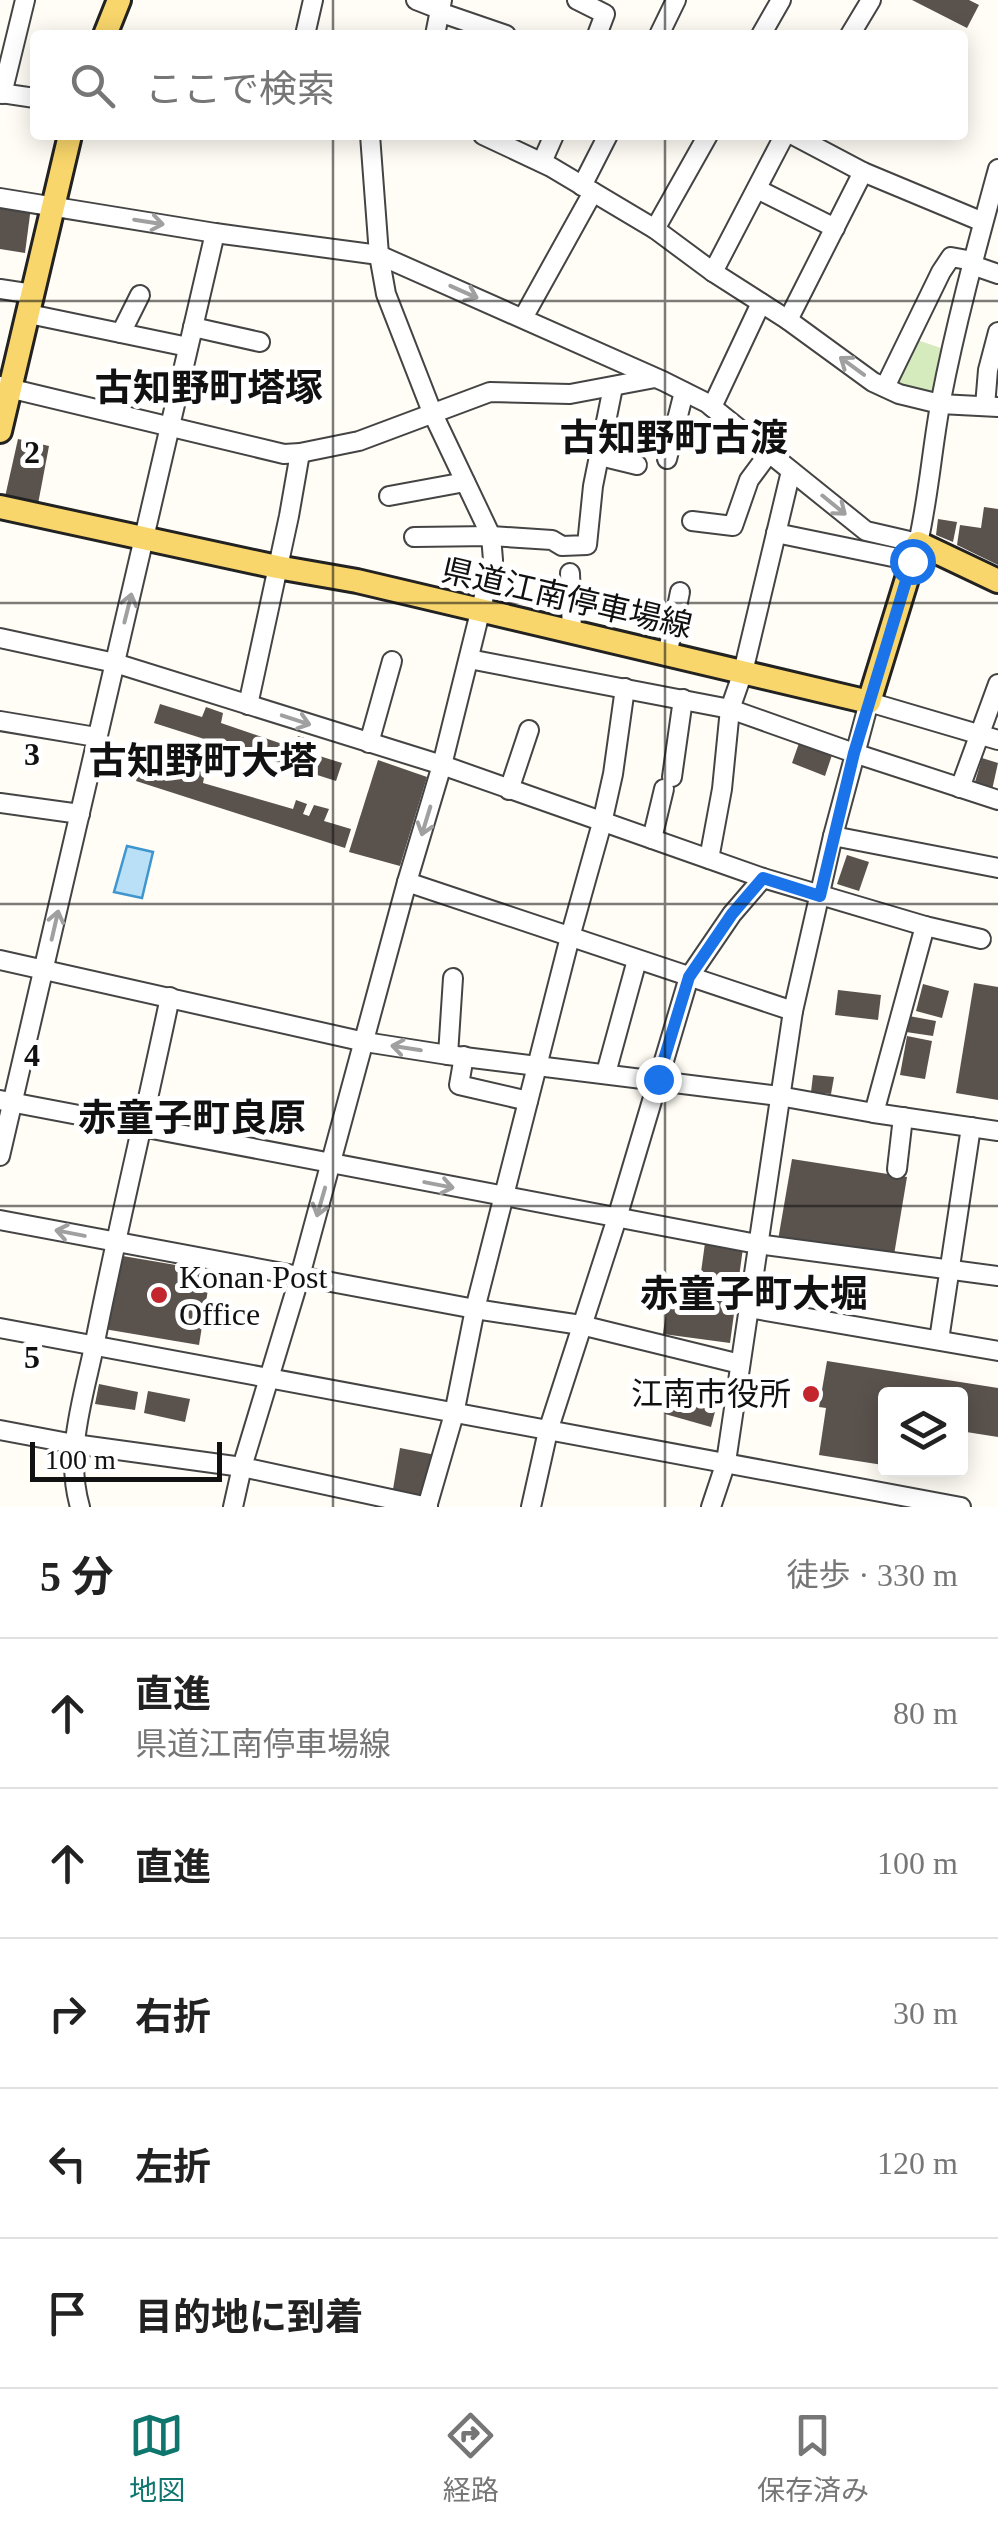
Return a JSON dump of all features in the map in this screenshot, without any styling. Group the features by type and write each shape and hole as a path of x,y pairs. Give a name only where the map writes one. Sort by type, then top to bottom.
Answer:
{"main road":[{"path":"107,30 120,0"},
{"path":"0,431 5,387 31,304 69,140"},
{"name":"県道江南停車場線","path":"0,507 357,581 868,702"},
{"path":"868,702 915,552 998,581"}],"street":[{"path":"25,0 1,93 30,97"},
{"path":"305,30 313,0"},
{"path":"416,0 494,30"},
{"path":"577,0 605,14 598,30"},
{"path":"661,30 676,0"},
{"path":"765,30 780,0"},
{"path":"853,30 871,0"},
{"path":"233,1507 442,765 493,560 491,536 432,412 386,294 379,256 370,140"},
{"path":"494,140 542,162 656,229 873,382 899,394 940,404 992,407 988,370 996,344"},
{"path":"542,162 552,140"},
{"path":"523,318 588,189 606,140"},
{"path":"656,229 705,140"},
{"path":"713,272 783,140"},
{"path":"796,140 983,222"},
{"path":"915,552 927,504 940,404 998,170"},
{"path":"788,320 863,172"},
{"path":"757,189 835,228"},
{"path":"0,198 379,256 656,378 712,407 866,530 915,552"},
{"path":"0,1156 6,1102 44,970 215,233"},
{"path":"885,388 951,256 998,274"},
{"path":"0,289 31,304 121,333 188,347"},
{"path":"121,333 140,295"},
{"path":"712,407 760,303"},
{"path":"193,328 260,342"},
{"path":"5,387 284,454 359,442 490,392 570,394 656,378"},
{"path":"414,537 491,536 552,540 562,546 587,545 593,486 613,386"},
{"path":"667,459 684,392"},
{"path":"248,705 300,453"},
{"path":"692,520 733,526 749,480 769,453"},
{"path":"600,456 636,465"},
{"path":"708,859 722,789 730,709 743,672 790,470"},
{"path":"389,496 465,482"},
{"path":"776,533 915,552"},
{"path":"570,573 572,633"},
{"path":"666,656 680,592"},
{"path":"0,638 115,663 442,765 763,878 981,939"},
{"path":"469,659 730,709 998,800"},
{"path":"368,743 392,662"},
{"path":"960,788 989,737 998,684"},
{"path":"0,1430 242,1467 428,1507 454,1414 503,1197 602,823 626,688"},
{"path":"652,839 668,783 683,699"},
{"path":"711,1507 726,1462 793,1012 868,702 989,737"},
{"path":"0,721 96,738"},
{"path":"510,790 529,730"},
{"path":"2,810 80,814"},
{"path":"833,836 998,868"},
{"path":"531,1507 548,1431 689,977 732,914 763,878"},
{"path":"407,882 793,1012"},
{"path":"874,1113 925,926"},
{"path":"0,960 364,1042 658,1079 998,1131"},
{"path":"606,1073 637,960"},
{"path":"453,978 459,1086 528,1101"},
{"path":"80,1507 74,1486 74,1444 114,1242 170,997"},
{"path":"6,1102 757,1244 998,1276"},
{"path":"896,1169 903,1117"},
{"path":"939,1340 971,1126"},
{"path":"0,1220 475,1309 581,1325 740,1364"},
{"path":"749,1308 998,1351"},
{"path":"0,1328 961,1507"}],"green space":[{"path":"911,338 944,349 936,396 892,382"}],"water":[{"path":"127,846 153,852 142,898 114,892"}],"building":[{"path":"912,0 969,0 979,5 967,28"},
{"path":"0,203 31,207 25,253 0,249"},
{"path":"18,439 49,446 38,504 5,497"},
{"path":"984,507 998,509 998,565 957,545 960,525 981,528"},
{"path":"938,519 957,522 953,542 936,535"},
{"path":"160,704 202,717 206,707 223,713 221,723 294,748 298,736 317,742 313,754 342,763 336,781 154,723"},
{"path":"799,743 832,755 825,776 792,763"},
{"path":"982,758 998,763 992,790 975,782"},
{"path":"143,760 184,775 188,766 205,773 203,783 293,809 296,800 307,804 303,814 309,816 314,805 329,809 324,821 351,829 345,848 136,781"},
{"path":"378,760 427,777 400,866 349,852"},
{"path":"847,855 869,862 859,891 837,884"},
{"path":"974,983 998,987 998,1100 956,1093"},
{"path":"923,984 949,991 942,1018 916,1011"},
{"path":"838,990 881,995 878,1020 835,1015"},
{"path":"909,1016 936,1021 933,1036 906,1032"},
{"path":"907,1036 932,1041 925,1079 900,1075"},
{"path":"813,1075 834,1077 831,1094 811,1092"},
{"path":"792,1159 907,1177 894,1255 778,1240"},
{"path":"705,1243 743,1248 730,1343 663,1334 668,1297 697,1301"},
{"path":"117,1255 211,1271 199,1345 104,1329"},
{"path":"827,1361 998,1388 998,1437 968,1432 968,1387 878,1387 878,1464 819,1455 826,1408 819,1407"},
{"path":"99,1384 138,1392 135,1410 95,1404"},
{"path":"674,1384 719,1396 711,1427 665,1414"},
{"path":"148,1391 190,1399 185,1422 144,1413"},
{"path":"400,1448 436,1455 424,1503 392,1495"}],"place":[{"name":"Konan Post Office","path":"159,1295"},
{"name":"江南市役所","path":"811,1394"}],"district":[{"name":"古知野町塔塚","path":"209,388"},
{"name":"古知野町古渡","path":"674,438"},
{"name":"古知野町大塔","path":"203,761"},
{"name":"赤童子町良原","path":"192,1118"},
{"name":"赤童子町大堀","path":"754,1294"}],"route":[{"path":"658,1079 689,977 732,914 763,878 820,896 868,702 912,561"}]}
